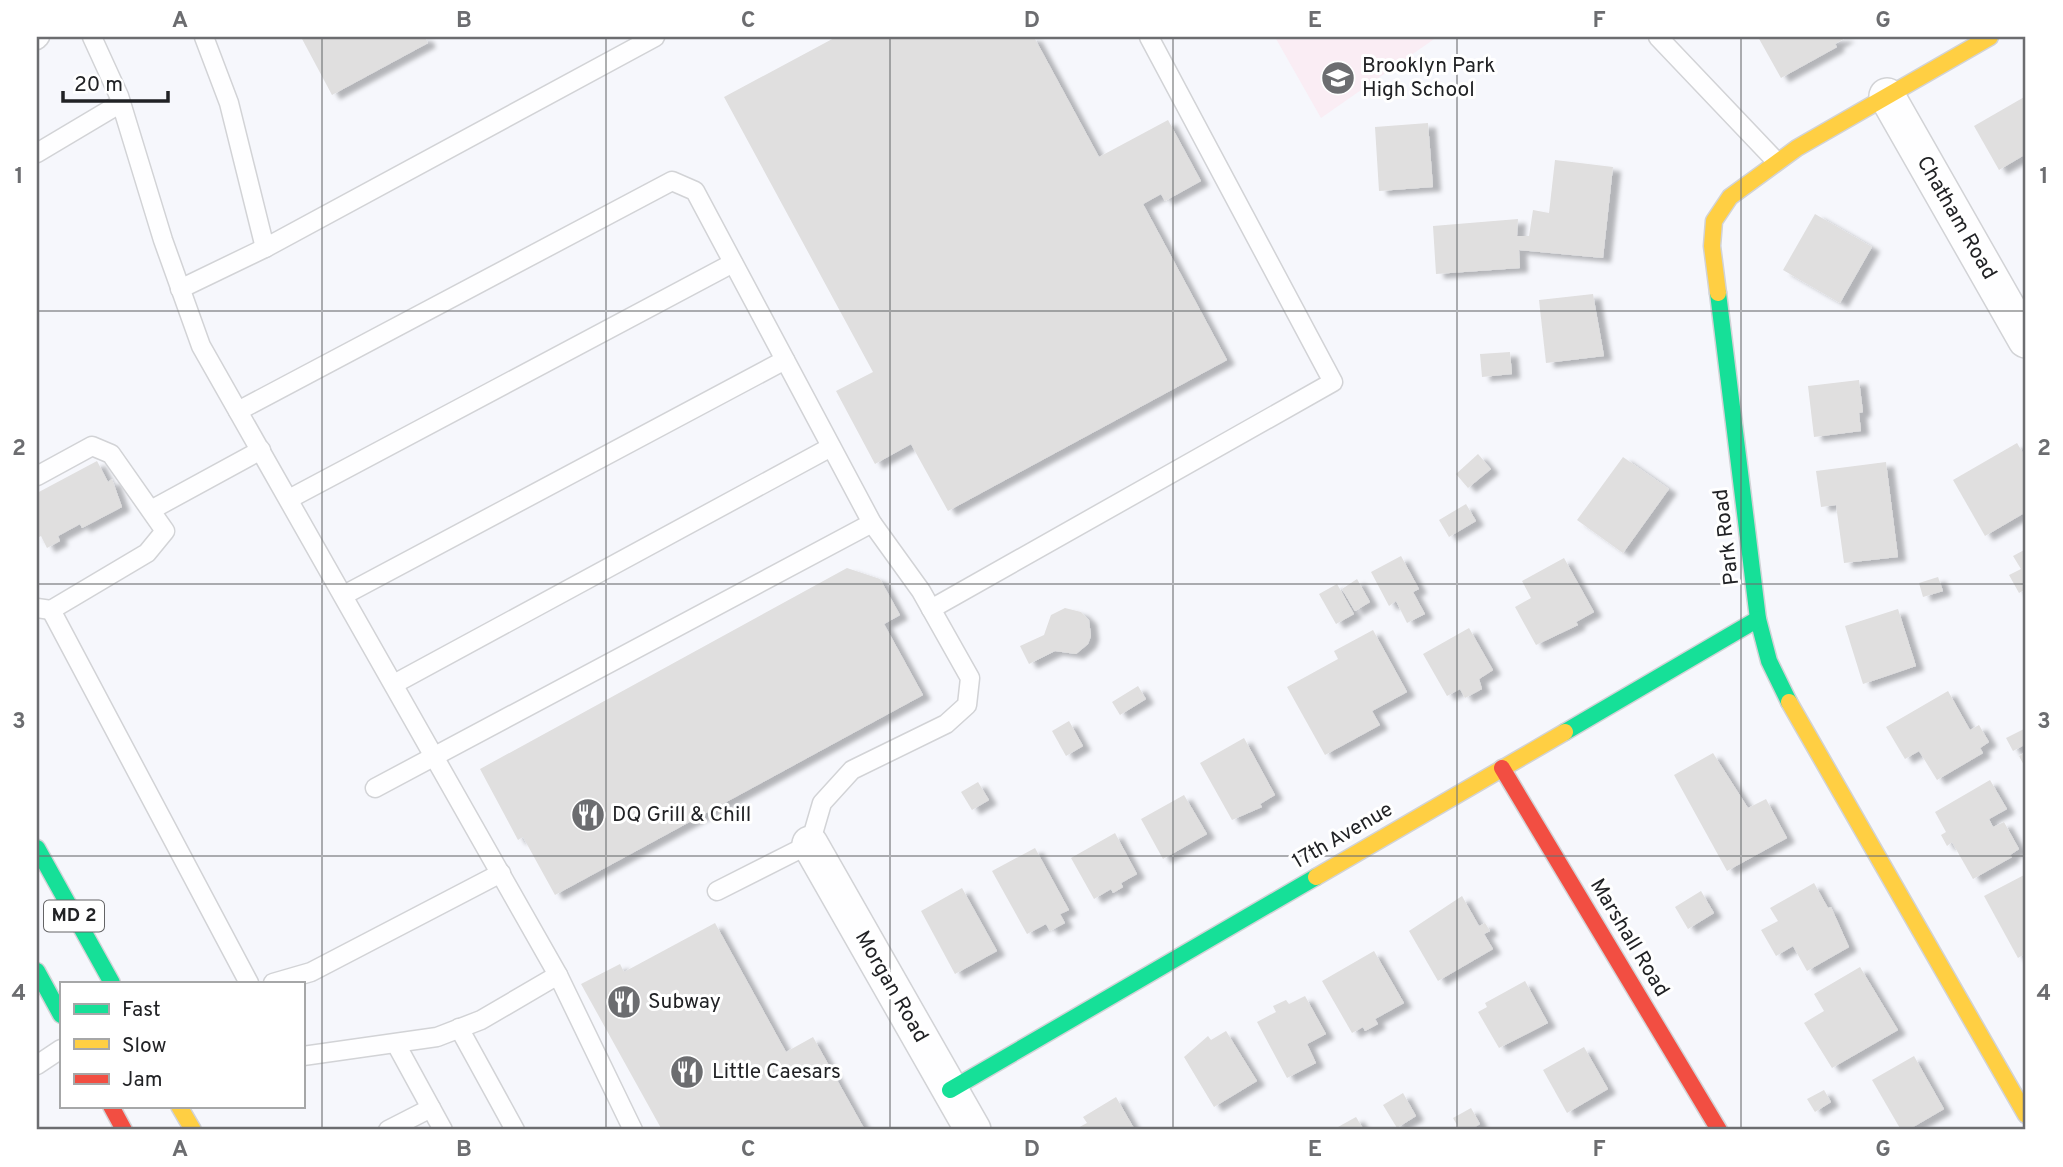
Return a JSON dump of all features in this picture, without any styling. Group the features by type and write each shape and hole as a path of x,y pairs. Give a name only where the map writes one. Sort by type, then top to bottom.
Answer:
{"street":[{"name":"Park Road","path":"1990,37 1776,161 1732,193 1716,213 1712,246 1758,619 1769,661 1785,695 2026,1115"},
{"name":"Chatham Road","path":"1886,96 2026,340"},
{"name":"17th Avenue","path":"950,1090 1758,619"},
{"name":"Marshall Road","path":"1502,768 1719,1130"},
{"name":"Morgan Road","path":"810,844 973,1130"},
{"name":"MD 2","path":"37,848 111,982"},
{"path":"37,971 60,1013"},
{"path":"112,1108 124,1130"}],"lane":[{"path":"92,37 121,103 180,289 201,346 558,975 633,1130"},
{"path":"204,37 229,103 265,248"},
{"path":"180,289 265,248 654,37"},
{"path":"931,608 1333,382 1149,37"},
{"path":"1658,37 1776,161"},
{"path":"37,153 121,103"},
{"path":"238,411 672,181 695,191 872,523 931,608 970,678 967,705 946,724 852,770 821,803 810,844 717,891"},
{"path":"289,499 733,262"},
{"path":"344,595 785,360"},
{"path":"37,475 92,446 111,454 164,531 147,553 44,609 248,982"},
{"path":"394,684 831,447"},
{"path":"151,510 261,450"},
{"path":"375,788 872,523"},
{"path":"276,982 311,972 501,873"},
{"path":"304,1056 437,1037 481,1020 558,975"},
{"path":"459,1028 515,1130"},
{"path":"396,1044 443,1130"},
{"path":"37,1065 60,1050"},
{"path":"388,1130 431,1108"}],"shaded area":[{"name":"Brooklyn Park High School","path":"1275,37 1437,37 1321,118"}],"building":[{"path":"301,37 425,37 428,43 332,95"},
{"path":"836,37 1034,37 1099,157 1168,120 1201,181 1165,201 1161,194 1143,204 1227,360 948,511 911,444 875,464 836,391 873,372 724,97"},
{"path":"1758,37 1847,37 1835,44 1837,47 1781,78"},
{"path":"2026,96 2026,154 1999,170 1974,126"},
{"path":"1428,123 1433,187 1379,191 1375,127"},
{"path":"1555,160 1613,167 1603,258 1519,250 1520,268 1436,274 1433,226 1518,219 1517,236 1529,236 1533,210 1549,213"},
{"path":"1815,214 1872,247 1840,303 1783,270"},
{"path":"1593,294 1604,356 1546,363 1539,300"},
{"path":"1510,352 1512,374 1482,377 1480,354"},
{"path":"1859,380 1863,412 1859,413 1861,431 1814,437 1808,386"},
{"path":"2017,443 2026,458 2026,512 1985,536 1953,480"},
{"path":"1478,454 1491,469 1468,488 1456,474"},
{"path":"1623,457 1669,489 1623,553 1577,520"},
{"path":"97,461 108,482 112,479 122,507 82,528 80,524 58,536 60,541 47,548 41,536 37,538 37,493"},
{"path":"1886,462 1898,557 1844,563 1836,505 1821,507 1816,471"},
{"path":"1466,504 1476,521 1449,537 1439,520"},
{"path":"2026,549 2026,589 2019,593 2009,575 2021,569 2013,556"},
{"path":"1401,556 1419,589 1413,592 1425,614 1407,623 1396,601 1389,606 1371,572"},
{"path":"1564,558 1594,612 1576,622 1578,625 1536,645 1515,607 1531,598 1522,581"},
{"path":"847,568 880,579 900,615 884,624 923,695 555,895 523,837 518,840 480,769"},
{"path":"1938,577 1943,591 1923,597 1919,583"},
{"path":"1357,579 1370,602 1355,611 1342,589"},
{"path":"1337,584 1354,614 1336,624 1319,594"},
{"path":"1065,608 1081,612 1089,620 1091,636 1088,644 1076,654 1055,651 1029,664 1020,646 1044,635 1051,615"},
{"path":"1898,609 1916,666 1863,684 1845,626"},
{"path":"1469,628 1493,670 1479,679 1482,689 1465,698 1460,689 1447,696 1423,654"},
{"path":"1373,630 1407,692 1372,711 1380,725 1325,755 1287,687 1338,659 1334,651"},
{"path":"1138,686 1146,699 1120,715 1112,702"},
{"path":"1948,691 1970,730 1979,725 1989,742 1980,748 1983,753 1937,780 1919,751 1905,759 1886,727"},
{"path":"1069,721 1083,746 1066,756 1052,731"},
{"path":"2024,729 2026,744 2013,751 2006,738"},
{"path":"1244,738 1275,795 1260,804 1262,807 1232,820 1200,763"},
{"path":"2026,752 2026,769 2019,756"},
{"path":"1713,753 1748,808 1766,799 1787,838 1727,871 1674,775"},
{"path":"1990,780 2007,809 1989,819 1993,827 2004,822 2019,849 2010,855 2012,857 1973,879 1952,842 1947,846 1941,835 1946,832 1935,812"},
{"path":"978,782 989,800 972,810 961,792"},
{"path":"1184,795 1207,834 1163,859 1141,819"},
{"path":"1115,833 1137,874 1121,883 1123,887 1113,893 1111,889 1094,899 1071,858"},
{"path":"1035,848 1069,910 1060,914 1065,923 1050,931 1046,924 1027,934 992,871"},
{"path":"2026,874 2026,953 2018,958 1984,896"},
{"path":"1814,883 1828,908 1831,907 1849,947 1807,971 1793,946 1776,956 1761,930 1778,921 1770,908"},
{"path":"962,888 997,951 955,974 921,911"},
{"path":"1701,891 1714,913 1688,929 1675,907"},
{"path":"1462,896 1479,926 1485,923 1490,931 1484,934 1493,949 1438,981 1409,931"},
{"path":"715,923 786,1052 813,1037 865,1130 662,1130 581,984 620,964 624,972"},
{"path":"1374,951 1404,1003 1375,1019 1378,1024 1365,1031 1363,1027 1352,1033 1322,981"},
{"path":"1860,967 1898,1030 1832,1068 1804,1023 1824,1011 1814,994"},
{"path":"1525,981 1548,1023 1499,1048 1478,1012 1487,1007 1485,1003"},
{"path":"1305,996 1326,1034 1307,1044 1316,1063 1287,1078 1257,1022 1276,1012 1273,1006 1286,1000 1289,1004"},
{"path":"1226,1031 1257,1081 1214,1107 1184,1057 1208,1036 1211,1040"},
{"path":"1584,1047 1608,1089 1567,1113 1543,1070"},
{"path":"1914,1056 1944,1109 1908,1130 1901,1130 1872,1080"},
{"path":"1824,1090 1831,1102 1815,1112 1807,1099"},
{"path":"1403,1093 1416,1116 1397,1128 1383,1105"},
{"path":"1116,1097 1135,1130 1074,1130 1087,1123 1083,1117"},
{"path":"1471,1108 1480,1124 1470,1130 1460,1130 1453,1118"},
{"path":"1356,1117 1364,1130 1340,1130 1338,1127"}],"traffic: fast":[{"path":"1718,293 1758,619 1769,661 1789,702"},
{"path":"1565,732 1758,619"},
{"path":"37,848 111,982"},
{"path":"950,1090 1316,877"},
{"path":"37,971 60,1013"}],"traffic: slow":[{"path":"1718,293 1712,246 1714,221 1730,197 1797,148 1990,37"},
{"path":"1789,702 2026,1115"},
{"path":"1316,877 1565,732"},
{"path":"180,1108 193,1130"}],"traffic: jam":[{"path":"1502,768 1719,1130"},
{"path":"112,1108 124,1130"}],"place":[{"name":"Brooklyn Park High School","path":"1338,78"},
{"name":"DQ Grill & Chill","path":"588,815"},
{"name":"Subway","path":"624,1002"},
{"name":"Little Caesars","path":"687,1072"}]}
